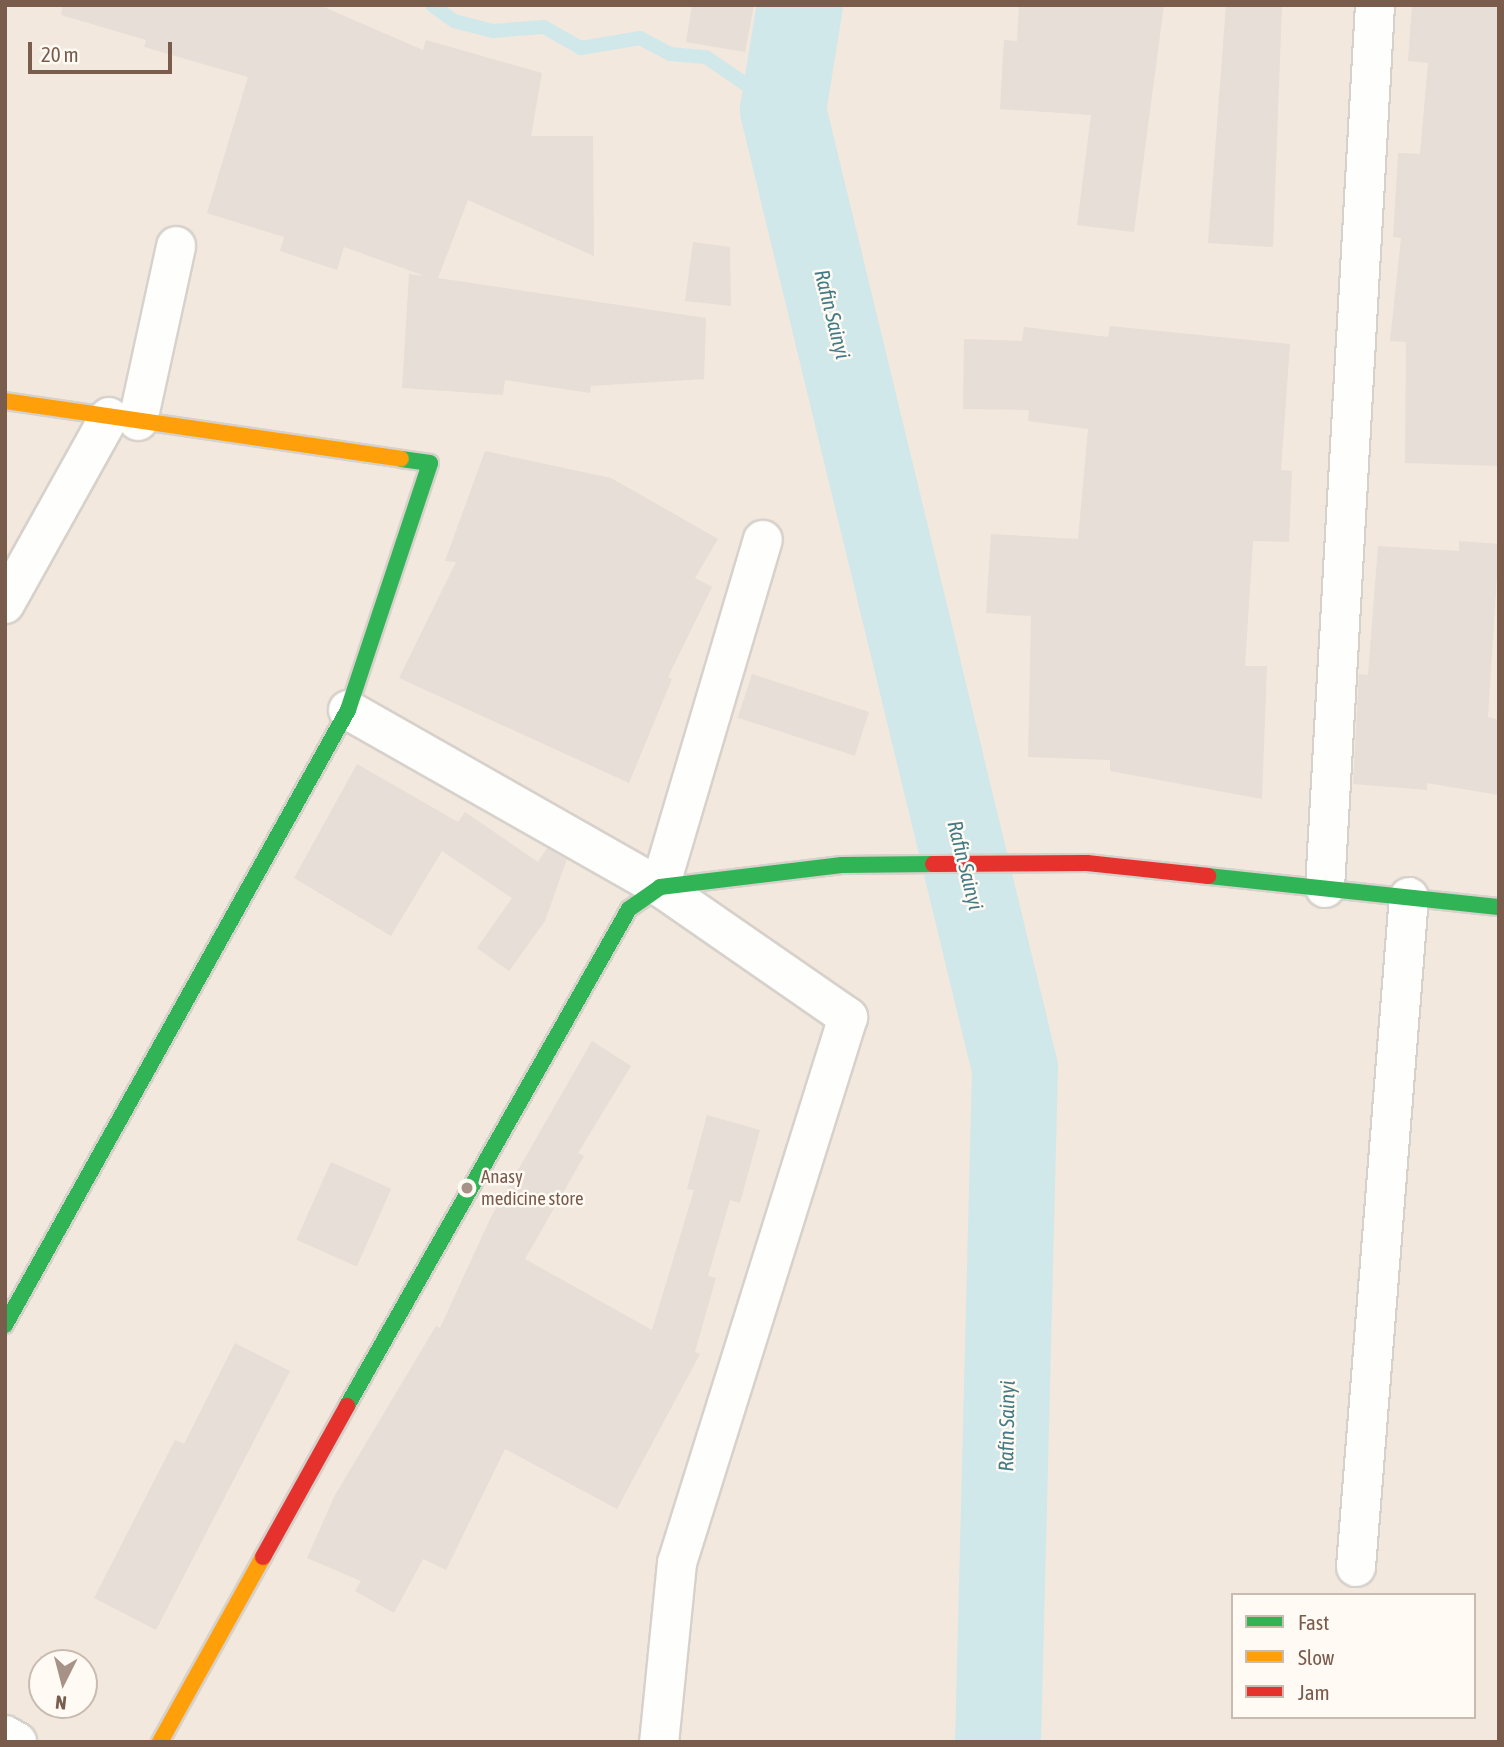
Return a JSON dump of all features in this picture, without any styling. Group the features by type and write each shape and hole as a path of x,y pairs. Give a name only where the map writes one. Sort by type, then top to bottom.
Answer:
{"street":[{"path":"1325,888 1375,5"},
{"path":"5,604 123,419 176,246"},
{"path":"5,401 430,463 348,710 5,1325"},
{"path":"660,887 763,540"},
{"path":"348,710 660,887 848,1017 677,1563 659,1742"},
{"path":"160,1742 555,1034 629,909 660,887 842,865 1087,863 1499,907"},
{"path":"1356,1567 1409,897"},
{"path":"5,1735 17,1742"}],"shaded area":[{"path":"5,5 1499,5 1499,1742 5,1742"}],"building":[{"path":"63,5 319,5 423,50 426,40 542,73 531,136 593,136 594,256 468,200 438,278 706,318 704,379 591,386 590,393 505,380 503,395 402,388 409,274 425,276 344,247 337,270 280,251 284,237 207,213 248,77 144,47 146,40 61,15"},
{"path":"692,5 754,5 745,52 686,42"},
{"path":"1019,5 1164,5 1134,232 1077,225 1091,115 1000,109 1004,40 1017,41"},
{"path":"1226,5 1282,5 1273,247 1208,243"},
{"path":"1412,5 1499,5 1499,466 1405,463 1406,342 1390,341 1401,238 1393,237 1398,153 1420,154 1428,63 1408,61"},
{"path":"693,242 730,247 731,306 685,301"},
{"path":"1110,326 1290,344 1281,470 1292,471 1289,542 1253,541 1245,666 1267,666 1262,799 1110,771 1110,760 1028,757 1031,616 986,613 991,534 1078,539 1088,429 1028,421 1029,410 963,409 964,339 1022,341 1024,327 1108,337"},
{"path":"485,451 611,478 718,539 695,578 712,587 668,677 672,679 629,783 399,678 456,562 445,561"},
{"path":"1459,541 1499,544 1488,717 1499,720 1499,795 1427,783 1427,790 1353,784 1359,674 1368,675 1378,546 1459,551"},
{"path":"752,674 869,712 855,756 738,718"},
{"path":"357,764 458,822 465,812 538,862 547,848 567,859 545,921 509,971 477,948 512,898 442,851 391,936 294,878"},
{"path":"592,1041 631,1066 578,1153 584,1156 525,1259 652,1330 694,1190 687,1189 707,1115 760,1130 740,1203 730,1200 708,1276 716,1278 695,1352 700,1354 617,1509 505,1449 446,1570 423,1559 394,1613 355,1591 361,1581 307,1558 335,1495 436,1326 440,1328 490,1219"},
{"path":"331,1162 391,1189 357,1266 296,1240"},
{"path":"235,1343 290,1371 156,1630 94,1598 175,1440 184,1444"}],"waterway":[{"path":"432,5 454,21 493,31 544,27 581,48 640,38 670,54 706,57 783,110"},
{"name":"Rafin Sainyi","path":"800,5 783,110 1015,1068 998,1742"}],"traffic: fast":[{"path":"5,1325 348,710 430,463 401,459"},
{"path":"347,1406 629,909 660,887 842,865 933,864"},
{"path":"1208,876 1499,907"}],"traffic: slow":[{"path":"5,401 401,459"},
{"path":"160,1742 263,1557"}],"traffic: jam":[{"path":"933,864 1087,863 1208,876"},
{"path":"263,1557 347,1406"}],"place":[{"name":"Anasy medicine store","path":"467,1188"}]}
